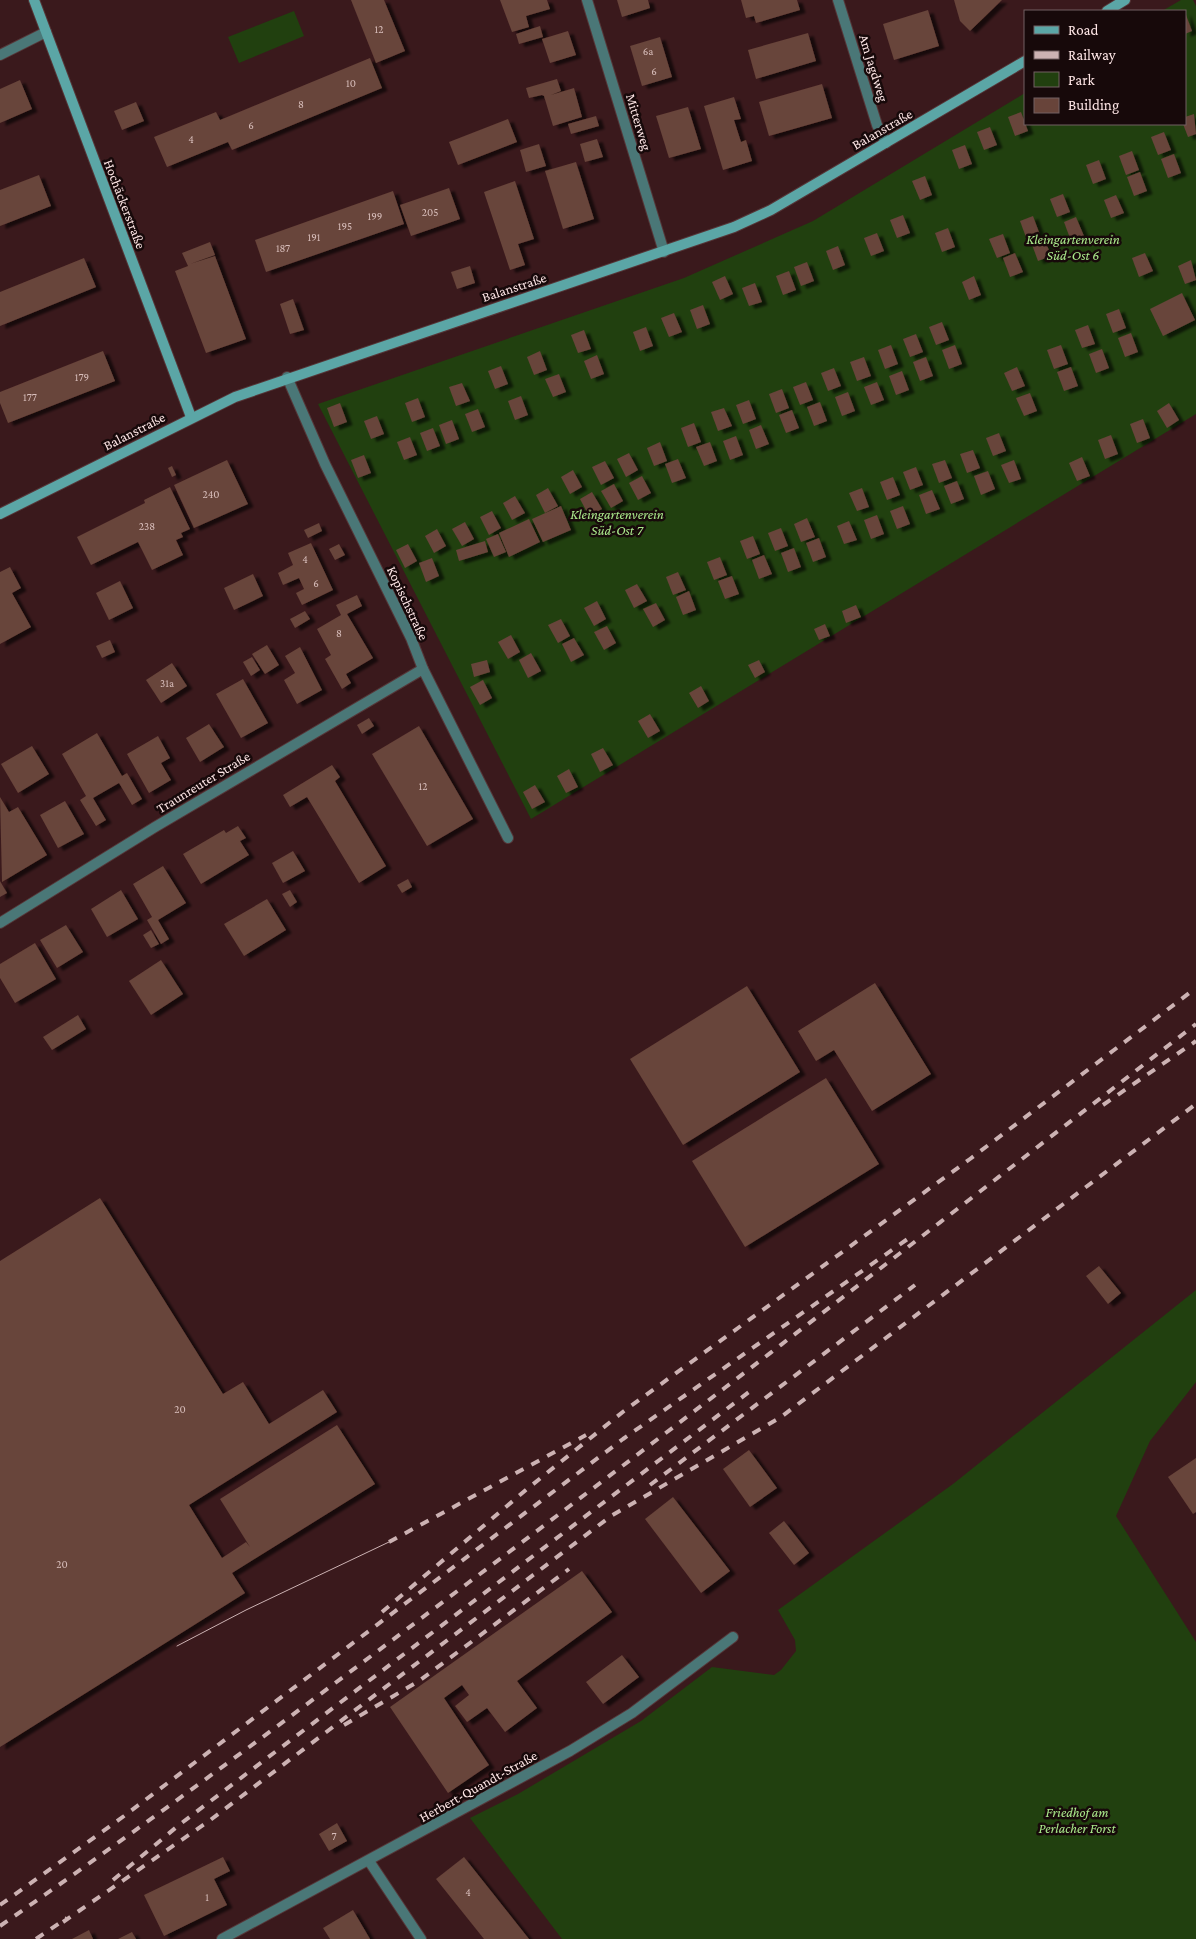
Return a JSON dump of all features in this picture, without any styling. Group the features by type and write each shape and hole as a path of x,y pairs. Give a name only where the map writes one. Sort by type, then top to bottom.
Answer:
{"street":[{"name":"Hochäckerstraße","path":"34,0 191,417"},
{"name":"Mitterweg","path":"588,0 664,252"},
{"name":"Am Jagdweg","path":"838,0 877,125 886,143"},
{"path":"1108,10 1125,0"},
{"path":"0,55 46,32"},
{"name":"Balanstraße","path":"0,514 191,417 235,397 722,232 771,210 1024,62"},
{"name":"Kopischstraße","path":"287,378 321,455 411,638 423,669 508,838"},
{"name":"Traunreuter Straße","path":"0,923 155,827 423,669"},
{"name":"Herbert-Quandt-Straße","path":"222,1939 570,1751 632,1713 734,1637"},
{"path":"369,1861 421,1939"}],"green space":[{"name":"Kleingartenverein Süd-Ost 7","path":"1181,0 1193,0 1196,6 1196,414 531,819 318,404 684,278 813,221 1024,94 1024,125 1186,125 1186,10 1164,10"},
{"path":"294,11 304,36 239,63 228,37"},
{"name":"Friedhof am Perlacher Forst","path":"1196,1290 1196,1382 1150,1441 1116,1516 1196,1642 1196,1939 562,1939 470,1818 518,1794 641,1721 712,1667 774,1675 781,1670 796,1651 795,1640 778,1610 953,1484"}],"building":[{"path":"351,0 384,0 405,51 376,63"},
{"path":"500,0 547,0 550,9 526,16 529,27 512,32"},
{"path":"617,0 648,0 650,8 622,17"},
{"path":"741,0 797,0 800,10 756,23 754,16 746,18"},
{"path":"954,0 1002,0 970,31 960,21"},
{"path":"928,10 939,46 894,60 883,24"},
{"path":"1186,15 1192,31 1186,34"},
{"path":"540,26 543,37 519,44 516,34"},
{"path":"568,31 576,55 550,63 542,39"},
{"path":"808,33 816,61 756,79 748,50"},
{"path":"660,37 672,77 642,86 630,46"},
{"path":"370,58 382,88 232,150 228,142 167,167 154,137 216,112 220,120"},
{"path":"557,79 561,91 551,95 574,88 582,117 553,126 544,96 529,98 526,88"},
{"path":"20,80 32,109 0,123 0,89"},
{"path":"822,84 832,118 769,136 759,102"},
{"path":"734,97 741,119 734,120 741,142 746,140 752,161 723,170 704,106"},
{"path":"136,102 144,121 122,130 114,111"},
{"path":"688,107 701,149 669,158 656,116"},
{"path":"1021,112 1024,125 1028,131 1015,136 1008,117"},
{"path":"1194,114 1196,134 1188,137 1183,125 1186,125 1186,117"},
{"path":"596,116 599,126 571,134 568,124"},
{"path":"508,119 517,142 458,165 449,142"},
{"path":"990,127 997,145 984,150 977,132"},
{"path":"1164,132 1171,150 1158,155 1151,137"},
{"path":"597,139 603,157 585,162 580,144"},
{"path":"539,144 546,166 526,172 520,150"},
{"path":"965,145 972,164 959,169 952,150"},
{"path":"1132,151 1139,170 1126,175 1119,156"},
{"path":"1174,154 1181,173 1168,178 1161,159"},
{"path":"1099,160 1106,179 1093,184 1086,165"},
{"path":"576,162 594,219 563,229 545,171"},
{"path":"1140,172 1147,191 1134,196 1127,177"},
{"path":"39,175 51,206 0,226 0,190"},
{"path":"925,176 932,195 920,200 912,181"},
{"path":"515,181 534,239 518,244 525,265 510,270 484,192"},
{"path":"449,188 460,219 411,236 400,205"},
{"path":"393,191 404,224 266,272 255,240"},
{"path":"1063,194 1070,212 1057,217 1050,199"},
{"path":"1116,195 1124,213 1111,218 1104,200"},
{"path":"903,215 910,233 897,238 890,220"},
{"path":"1033,216 1040,235 1027,240 1020,221"},
{"path":"1076,217 1084,236 1071,241 1064,222"},
{"path":"948,228 955,247 942,252 935,233"},
{"path":"877,233 884,251 871,256 864,238"},
{"path":"1003,234 1010,253 997,258 989,239"},
{"path":"1044,237 1051,256 1038,261 1031,242"},
{"path":"210,242 215,255 190,264 215,256 246,339 206,353 175,271 188,266 182,253"},
{"path":"838,246 845,265 833,270 826,251"},
{"path":"1015,253 1023,272 1010,277 1003,258"},
{"path":"1145,253 1153,271 1139,277 1132,258"},
{"path":"84,258 96,287 0,326 0,292"},
{"path":"1191,260 1196,280 1185,284 1178,266"},
{"path":"807,262 814,281 801,286 794,267"},
{"path":"470,266 475,283 457,289 451,272"},
{"path":"789,271 796,290 783,295 776,276"},
{"path":"725,276 733,294 720,300 712,282"},
{"path":"974,276 981,295 969,300 962,282"},
{"path":"755,283 762,302 749,306 742,288"},
{"path":"1182,293 1195,320 1163,336 1150,309"},
{"path":"293,299 304,330 290,334 280,304"},
{"path":"703,305 710,324 697,329 690,310"},
{"path":"1119,309 1126,328 1113,333 1106,314"},
{"path":"674,313 682,332 669,337 661,318"},
{"path":"942,322 949,340 936,345 929,327"},
{"path":"1088,325 1095,344 1082,348 1075,330"},
{"path":"646,327 653,346 640,351 633,332"},
{"path":"584,330 591,349 578,353 571,335"},
{"path":"1131,333 1138,352 1125,357 1118,338"},
{"path":"916,334 923,352 910,357 903,339"},
{"path":"891,345 898,364 885,369 878,350"},
{"path":"955,345 962,364 949,369 942,350"},
{"path":"1061,345 1068,364 1054,369 1047,350"},
{"path":"1102,349 1109,368 1096,373 1089,354"},
{"path":"103,351 115,381 8,423 0,403 0,392"},
{"path":"540,351 547,370 534,375 527,357"},
{"path":"597,355 604,374 591,379 584,361"},
{"path":"864,357 871,376 857,381 850,362"},
{"path":"926,357 933,376 920,381 913,362"},
{"path":"501,366 508,384 495,389 488,371"},
{"path":"1017,367 1025,386 1012,391 1004,373"},
{"path":"1071,367 1078,386 1064,391 1057,372"},
{"path":"834,368 841,386 828,391 821,373"},
{"path":"902,371 909,390 896,395 889,376"},
{"path":"559,374 566,392 553,397 545,379"},
{"path":"806,382 813,400 800,405 793,387"},
{"path":"877,382 884,400 871,405 864,387"},
{"path":"462,383 470,401 456,406 449,387"},
{"path":"782,389 789,408 776,413 769,394"},
{"path":"848,392 855,411 842,416 835,397"},
{"path":"1030,393 1037,411 1024,416 1016,398"},
{"path":"521,396 528,415 515,420 508,401"},
{"path":"418,398 425,417 412,422 405,403"},
{"path":"749,400 756,419 743,424 736,405"},
{"path":"820,402 827,421 814,426 807,407"},
{"path":"340,403 347,422 334,427 327,408"},
{"path":"1169,403 1179,420 1167,428 1157,411"},
{"path":"724,408 732,426 718,431 711,412"},
{"path":"478,409 485,427 472,432 465,414"},
{"path":"792,410 799,428 786,433 779,415"},
{"path":"377,416 384,434 371,439 364,421"},
{"path":"1143,419 1150,438 1137,443 1130,424"},
{"path":"452,420 459,439 446,444 439,425"},
{"path":"694,423 701,442 688,447 681,428"},
{"path":"761,425 769,444 756,449 749,430"},
{"path":"433,428 440,446 427,451 420,433"},
{"path":"999,433 1006,451 993,456 986,438"},
{"path":"1111,435 1118,454 1105,459 1098,440"},
{"path":"736,436 743,455 730,460 723,441"},
{"path":"410,437 417,455 404,460 397,442"},
{"path":"660,442 667,461 654,466 647,448"},
{"path":"710,442 717,461 704,466 696,447"},
{"path":"973,450 980,468 967,473 960,454"},
{"path":"629,453 638,470 626,477 617,459"},
{"path":"364,455 371,473 358,478 351,460"},
{"path":"1082,457 1090,476 1077,481 1069,463"},
{"path":"678,459 686,478 672,483 665,464"},
{"path":"227,460 248,504 194,528 174,485"},
{"path":"945,460 952,478 939,483 932,464"},
{"path":"1014,460 1021,479 1009,483 1001,465"},
{"path":"605,461 614,478 601,485 592,467"},
{"path":"172,466 176,475 172,477 168,468"},
{"path":"916,467 923,485 910,490 903,472"},
{"path":"573,470 582,487 570,494 561,477"},
{"path":"988,471 995,489 981,495 974,476"},
{"path":"642,476 651,493 638,500 629,483"},
{"path":"893,477 900,495 887,500 880,482"},
{"path":"957,481 964,499 951,504 944,486"},
{"path":"614,484 623,501 611,508 601,491"},
{"path":"170,487 190,529 181,533 183,537 176,540 183,555 152,570 138,542 91,565 77,537 145,503 144,500"},
{"path":"548,488 558,506 545,513 536,495"},
{"path":"862,488 869,507 857,511 849,493"},
{"path":"932,490 940,509 926,514 919,495"},
{"path":"592,492 602,509 589,516 580,499"},
{"path":"515,496 525,513 512,520 503,503"},
{"path":"561,506 571,530 543,542 532,519"},
{"path":"903,506 910,524 897,529 890,511"},
{"path":"492,511 501,528 489,535 480,517"},
{"path":"877,515 884,534 871,539 864,520"},
{"path":"807,518 815,537 801,542 794,524"},
{"path":"529,519 540,542 509,557 499,533"},
{"path":"849,521 857,540 844,544 837,526"},
{"path":"465,522 474,539 462,546 452,529"},
{"path":"319,523 322,531 308,538 304,530"},
{"path":"781,528 788,546 775,551 768,533"},
{"path":"437,529 446,546 434,553 425,536"},
{"path":"498,534 506,552 494,557 486,539"},
{"path":"753,536 760,554 747,559 740,541"},
{"path":"819,538 826,557 813,562 806,543"},
{"path":"485,541 488,552 459,561 456,550"},
{"path":"311,543 333,590 302,605 296,593 304,589 299,578 283,585 278,573 293,565 288,553"},
{"path":"339,544 345,555 335,560 329,549"},
{"path":"408,544 417,561 405,568 396,550"},
{"path":"794,548 801,567 788,572 781,553"},
{"path":"764,555 772,574 759,579 752,560"},
{"path":"720,557 727,575 714,580 707,562"},
{"path":"432,558 439,576 426,582 419,563"},
{"path":"10,567 21,588 12,593 31,627 0,644 0,572"},
{"path":"678,572 686,590 673,595 666,577"},
{"path":"253,574 263,596 234,610 224,588"},
{"path":"732,576 739,594 725,599 718,581"},
{"path":"120,581 133,608 109,620 96,593"},
{"path":"637,584 647,601 634,608 625,590"},
{"path":"689,591 696,610 683,615 676,597"},
{"path":"357,595 362,606 347,614 373,658 346,674 351,683 342,689 325,659 331,655 317,629 341,615 336,605"},
{"path":"597,601 606,619 594,626 584,608"},
{"path":"656,603 665,620 653,627 643,609"},
{"path":"856,605 861,617 846,623 842,611"},
{"path":"305,611 310,619 295,628 290,619"},
{"path":"561,619 570,636 558,643 548,625"},
{"path":"825,624 830,636 819,640 814,629"},
{"path":"607,626 616,643 604,650 594,632"},
{"path":"511,635 520,652 508,659 498,642"},
{"path":"574,638 584,655 571,662 562,644"},
{"path":"110,640 115,652 102,658 96,646"},
{"path":"267,645 279,665 265,674 252,654"},
{"path":"300,647 322,690 297,704 284,680 295,673 285,656"},
{"path":"531,653 541,671 528,678 519,660"},
{"path":"252,657 260,670 251,676 243,662"},
{"path":"487,660 490,672 474,677 471,664"},
{"path":"759,660 765,672 755,678 748,665"},
{"path":"172,663 187,686 161,703 146,680"},
{"path":"243,679 268,723 241,738 216,694"},
{"path":"483,680 492,698 480,705 470,687"},
{"path":"701,686 709,701 698,708 689,693"},
{"path":"650,714 660,731 648,738 638,721"},
{"path":"369,718 374,726 362,734 357,725"},
{"path":"209,724 224,747 200,762 186,738"},
{"path":"419,726 473,819 427,846 372,754"},
{"path":"97,733 122,776 127,773 142,799 132,805 119,783 93,798 106,820 96,826 80,800 86,796 62,754"},
{"path":"158,736 170,758 161,763 171,780 149,793 127,754"},
{"path":"32,746 49,774 18,793 1,764"},
{"path":"603,748 613,765 600,772 591,754"},
{"path":"332,765 340,777 335,781 386,866 359,883 307,797 290,807 283,795"},
{"path":"569,769 578,787 566,793 557,776"},
{"path":"535,785 545,802 532,809 523,792"},
{"path":"0,797 9,812 18,807 47,855 2,882"},
{"path":"65,801 84,834 58,848 40,815"},
{"path":"238,826 246,838 240,841 249,855 201,884 183,854 224,830 226,833"},
{"path":"293,851 305,871 283,883 272,863"},
{"path":"163,866 186,903 158,920 169,939 161,944 147,920 152,917 133,884"},
{"path":"408,879 412,887 402,893 397,885"},
{"path":"0,881 7,893 0,897"},
{"path":"121,890 138,919 107,937 91,909"},
{"path":"290,890 297,902 290,907 282,894"},
{"path":"267,899 286,930 244,956 224,924"},
{"path":"66,925 83,952 57,968 40,940"},
{"path":"151,930 159,944 151,948 143,935"},
{"path":"35,943 56,979 15,1003 0,978 0,964"},
{"path":"161,960 183,994 151,1015 129,981"},
{"path":"875,983 931,1074 872,1111 834,1050 816,1061 798,1031"},
{"path":"747,986 800,1072 683,1145 630,1059"},
{"path":"78,1015 86,1029 52,1050 43,1037"},
{"path":"826,1078 879,1164 745,1247 692,1161"},
{"path":"100,1198 223,1394 243,1382 269,1424 323,1390 337,1412 189,1505 222,1558 246,1542 250,1547 220,1499 337,1425 375,1484 232,1573 245,1593 0,1747 0,1261"},
{"path":"1099,1266 1121,1293 1108,1304 1086,1276"},
{"path":"749,1450 777,1488 750,1507 723,1469"},
{"path":"1196,1458 1196,1512 1193,1514 1168,1477"},
{"path":"673,1497 730,1571 701,1593 645,1519"},
{"path":"784,1521 809,1553 794,1565 769,1533"},
{"path":"582,1571 612,1612 517,1681 537,1708 505,1732 487,1708 467,1722 455,1706 469,1695 462,1685 444,1698 489,1765 448,1793 390,1707"},
{"path":"622,1655 639,1677 603,1704 586,1682"},
{"path":"337,1823 347,1841 329,1851 319,1834"},
{"path":"223,1857 230,1871 214,1879 227,1905 164,1936 144,1895"},
{"path":"464,1857 529,1939 484,1939 436,1879"},
{"path":"353,1910 370,1939 330,1939 323,1928"},
{"path":"89,1930 93,1939 72,1939"},
{"path":"132,1932 136,1939 118,1939"}],"tram line":[{"path":"177,1646 246,1610 389,1542"}],"railway":[{"path":"382,1612 527,1489 624,1411 970,1159 1196,988"},
{"path":"0,1926 177,1800 410,1627 742,1375 1196,1024"},
{"path":"1103,1105 1196,1041"},
{"path":"63,1922 209,1821 611,1516 781,1417 1196,1104"},
{"path":"0,1905 124,1816 623,1439 909,1238"},
{"path":"650,1485 915,1285"},
{"path":"113,1880 179,1825 749,1392"},
{"path":"389,1542 586,1435"},
{"path":"344,1725 419,1681 569,1569"},
{"path":"36,1939 67,1918"}],"park label":[{"name":"Kleingartenverein Süd-Ost 6","path":"1073,248"}]}
